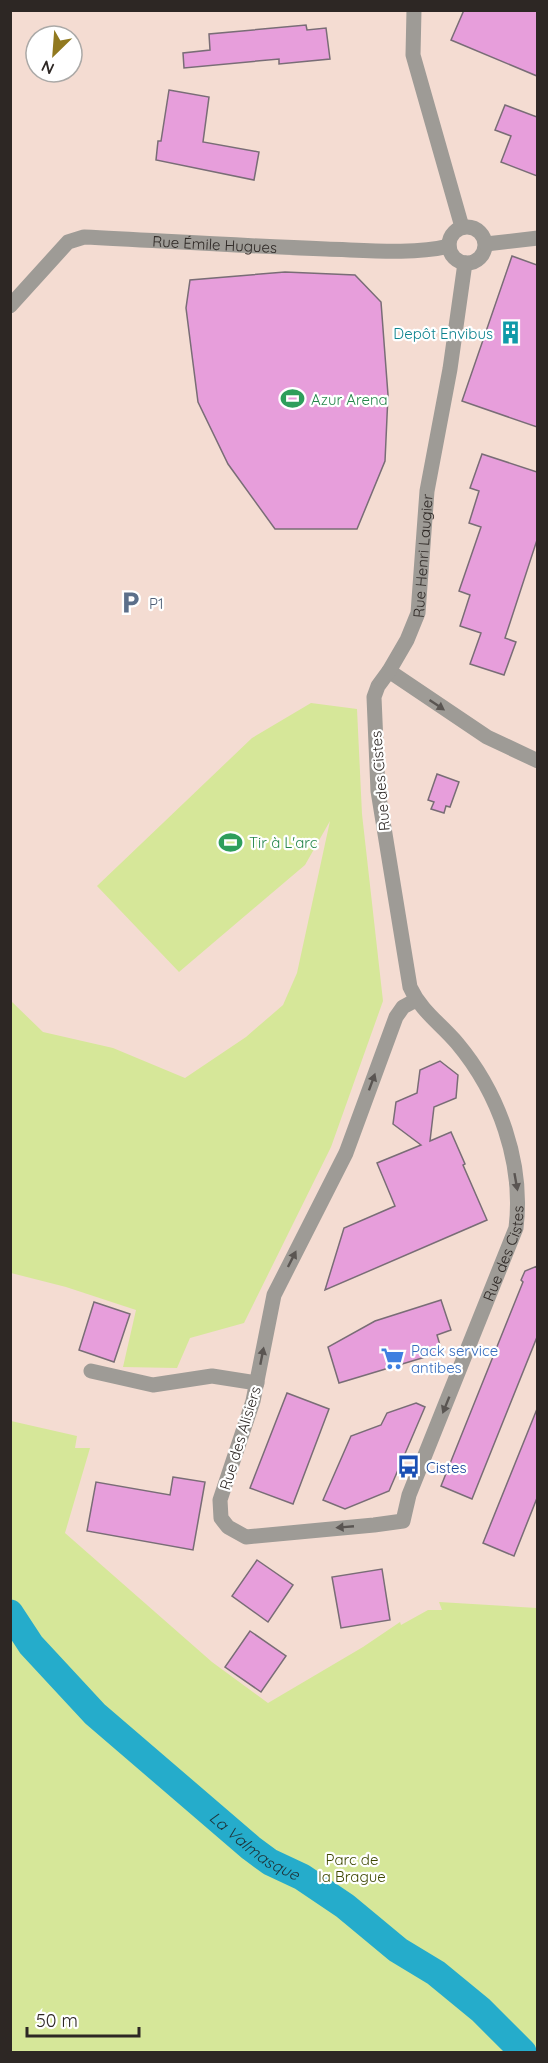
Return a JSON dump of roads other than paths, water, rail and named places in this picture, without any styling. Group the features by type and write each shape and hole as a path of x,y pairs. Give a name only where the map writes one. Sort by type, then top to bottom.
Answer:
{"street":[{"path":"414,10 413,55 462,227"},
{"path":"462,227 475,228 480,232 486,244 482,256 471,263 454,258 449,246 452,235 462,227"},
{"name":"Rue Émile Hugues","path":"10,306 68,242 84,237 357,250 428,249 449,246"},
{"path":"486,244 537,238"},
{"name":"Rue Henri Laugier","path":"389,671 407,640 418,614 427,490 450,369 465,263"},
{"path":"389,671 487,737 537,761"},
{"name":"Rue des Cistes","path":"389,671 378,686 374,697 378,791 406,972 416,1000 456,1043 493,1099 513,1159 518,1194 516,1228 512,1244 409,1495 403,1521"},
{"name":"Rue des Alisiers","path":"403,1521 255,1538 246,1537 228,1527 221,1518 220,1500 257,1383 274,1295 346,1153 396,1017 403,1007 416,1000"},
{"path":"91,1371 153,1385 212,1376 257,1383"}],"waterway":[{"name":"La Valmasque","path":"10,1613 31,1645 95,1714 251,1848 270,1862 302,1877 345,1906 398,1950 436,1973 481,2010 523,2052"}],"place":[{"name":"Depôt Envibus","path":"511,333"},
{"name":"Azur Arena","path":"293,399"},
{"name":"P1","path":"131,603"},
{"name":"Tir à L'arc","path":"231,842"},
{"name":"Pack service antibes","path":"393,1359"},
{"name":"Cistes","path":"408,1467"}],"park label":[{"name":"Parc de la Brague","path":"352,1868"}]}
